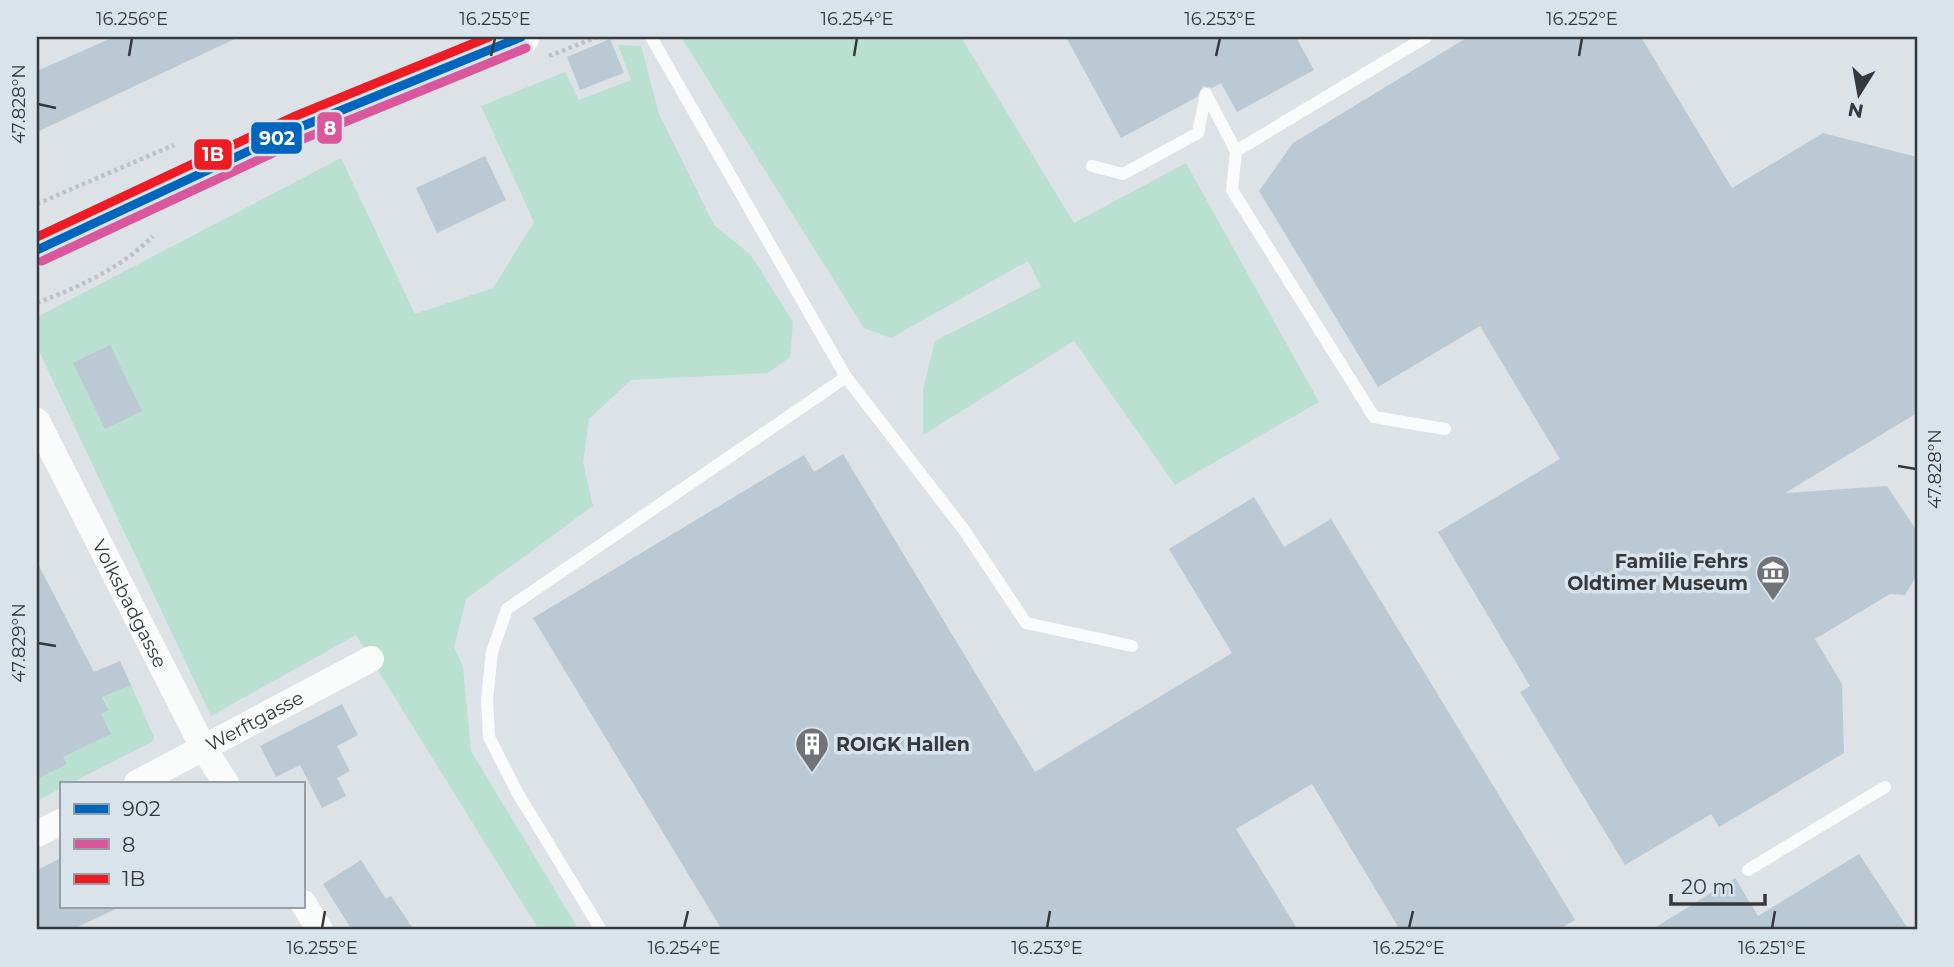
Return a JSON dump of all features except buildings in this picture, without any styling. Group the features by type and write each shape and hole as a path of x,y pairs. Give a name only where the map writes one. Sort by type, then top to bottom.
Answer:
{"main road":[{"path":"37,250 298,128 521,37"}],"street":[{"name":"Volksbadgasse","path":"37,421 204,749 225,782"},
{"name":"Werftgasse","path":"139,782 371,659"},
{"path":"37,834 60,822"},
{"path":"304,905 320,930"}],"lane":[{"path":"651,37 846,377 964,530 1026,623 1132,646"},
{"path":"1236,151 1426,37"},
{"path":"1092,166 1124,174 1177,147 1198,133 1206,94 1236,151 1232,190 1374,417 1445,429"},
{"path":"601,930 517,792 489,737 487,700 492,652 508,610 846,377"},
{"path":"1748,870 1885,787"}],"path":[{"path":"37,204 81,185"},
{"path":"37,303 80,287 138,251 159,230"}],"green space":[{"path":"681,37 961,37 1074,223 1186,163 1319,402 1175,485 1074,341 923,435 923,390 935,341 1041,287 1028,261 891,338 864,328"},
{"path":"618,45 641,46 659,114 714,225 751,255 793,322 790,357 768,373 631,380 589,419 583,462 593,506 466,599 454,647 463,667 471,751 579,930 539,930 356,635 211,716 37,347 37,317 341,158 415,314 493,288 534,222 481,106 565,72 579,100 631,80"},
{"path":"131,685 154,737 152,742 73,782 60,782 60,789 37,801 37,779 66,764 63,757 110,734 101,714 109,709 98,687"}],"transit line":[{"name":"1B","path":"37,237 293,117 489,37"},
{"name":"902","path":"37,250 298,128 521,37"},
{"name":"8","path":"42,261 303,139 526,48"}],"place":[{"name":"Familie Fehrs Oldtimer Museum","path":"1773,602"},
{"name":"ROIGK Hallen","path":"812,774"}]}
